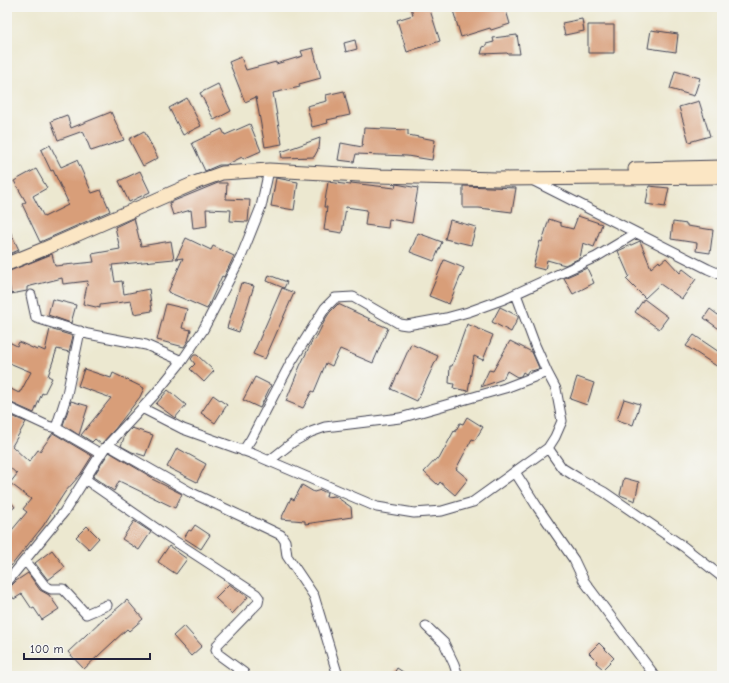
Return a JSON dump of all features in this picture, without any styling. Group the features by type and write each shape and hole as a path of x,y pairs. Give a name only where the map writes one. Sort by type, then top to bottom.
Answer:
{"main road":[{"path":"346,174 375,170 597,171 722,168"},
{"path":"7,264 211,176 222,173 269,170 378,176 722,178"}],"street":[{"path":"7,582 64,512 108,445 182,361 203,330 241,257 261,207 269,170"},
{"path":"529,178 722,275"},
{"path":"243,451 251,439 290,364 325,308 335,298 353,297 400,324 407,325 428,323 468,312 516,294 596,256 636,233"},
{"path":"142,408 183,429 269,461 377,507 414,513 442,511 473,502 548,448 562,421 556,389 535,345 516,294"},
{"path":"31,295 36,318 88,334 146,345 182,361"},
{"path":"56,428 67,394 80,331"},
{"path":"269,461 293,442 311,432 325,428 400,418 505,388 547,372"},
{"path":"7,407 48,426 56,428 101,454"},
{"path":"108,445 190,492 281,535 285,540 287,556 314,596 338,676"},
{"path":"548,448 562,468 604,492 684,546 722,577"},
{"path":"515,472 574,560 584,581 655,676"},
{"path":"85,479 167,536 256,594 259,598 258,603 218,644 216,650 218,654 244,673"},
{"path":"25,560 44,586 50,590 63,589 86,614 107,605"},
{"path":"426,626 444,643 458,676"}],"building":[{"path":"411,7 429,7 440,41 407,52 397,20 413,15"},
{"path":"452,7 505,7 510,24 491,30 490,28 461,37"},
{"path":"582,19 584,31 565,35 562,23"},
{"path":"588,25 614,25 614,53 588,53"},
{"path":"651,30 678,34 676,52 648,48"},
{"path":"517,35 520,54 481,54 483,47 486,46 486,44 494,42 493,38"},
{"path":"355,40 357,49 346,52 344,43"},
{"path":"313,48 321,78 299,84 300,87 273,93 282,144 265,147 256,97 245,102 229,62 241,57 246,70 276,62 276,64 303,56 301,51"},
{"path":"675,71 700,78 694,96 670,89"},
{"path":"218,84 231,111 214,120 200,93"},
{"path":"344,91 350,115 327,120 328,123 312,127 307,106 327,101 326,95"},
{"path":"187,98 201,126 183,135 169,108"},
{"path":"699,101 710,136 689,142 679,107"},
{"path":"111,112 124,140 91,151 83,131 58,140 51,121 67,115 71,128"},
{"path":"250,124 261,151 243,159 242,157 226,165 219,165 205,171 192,143 222,129 225,135"},
{"path":"364,128 408,130 408,135 435,140 432,160 407,156 356,154 354,162 338,160 341,143 362,147"},
{"path":"144,131 158,158 143,166 129,139"},
{"path":"320,138 319,148 314,157 282,158 281,152"},
{"path":"50,145 61,167 77,160 92,193 101,190 110,211 40,242 22,204 26,202 14,181 36,169 47,188 33,196 44,217 68,205 53,170 51,171 41,150"},
{"path":"140,171 150,192 129,202 119,181"},
{"path":"276,178 298,182 294,210 271,206"},
{"path":"328,182 395,188 396,184 418,188 412,223 389,219 388,228 365,225 367,210 346,207 342,233 324,230 327,207 324,207"},
{"path":"218,183 227,183 226,199 250,200 248,222 230,221 231,210 206,209 207,226 193,228 191,210 173,215 169,203"},
{"path":"463,186 516,188 512,212 479,208 463,208"},
{"path":"649,186 669,188 665,207 646,204"},
{"path":"578,216 602,224 594,247 583,243 580,258 565,265 547,260 545,270 533,267 540,241 542,242 549,219 561,223 561,226 573,229"},
{"path":"134,218 141,246 171,241 174,259 112,265 115,282 122,281 124,294 149,289 152,311 134,314 131,301 100,305 100,308 83,304 88,281 63,284 62,278 27,287 27,291 11,294 7,272 52,254 55,266 94,262 92,254 120,249 115,227"},
{"path":"450,220 476,227 471,245 445,239"},
{"path":"673,222 713,230 710,253 696,251 697,243 671,239"},
{"path":"7,225 19,250 7,255"},
{"path":"418,233 442,242 434,261 410,252"},
{"path":"186,238 211,250 213,246 234,256 224,277 222,276 207,309 168,292 183,258 176,259"},
{"path":"640,241 651,268 659,261 660,263 666,258 680,273 683,269 696,279 682,299 660,284 645,298 626,279 629,276 618,251"},
{"path":"444,260 464,268 449,304 429,296"},
{"path":"587,268 594,283 573,294 564,278"},
{"path":"269,275 287,282 284,288 267,281"},
{"path":"241,283 254,286 239,332 227,328"},
{"path":"282,288 294,293 265,359 253,354"},
{"path":"52,299 76,305 71,323 48,315"},
{"path":"644,299 668,317 659,329 635,312"},
{"path":"166,304 187,309 182,328 191,330 188,341 184,347 157,340"},
{"path":"338,304 388,328 373,363 340,349 332,366 326,363 314,392 312,391 303,408 286,401 313,339 315,340 326,318"},
{"path":"500,307 518,316 511,332 492,322"},
{"path":"710,309 722,318 722,331 704,318"},
{"path":"467,324 493,335 483,360 474,356 468,391 453,388 454,384 449,383 450,366 452,366"},
{"path":"50,329 73,336 69,352 57,349 48,376 52,378 44,394 42,393 34,413 7,401 7,387 19,393 31,372 7,362 7,341 17,346 19,342 37,350 38,348 45,351"},
{"path":"694,335 722,354 722,361 718,367 686,346"},
{"path":"510,341 532,352 539,368 532,371 529,370 526,374 523,372 521,376 517,377 507,371 503,379 481,387 489,370 493,371"},
{"path":"411,344 438,356 417,401 391,389"},
{"path":"194,355 197,355 214,371 204,382 190,369 195,364 191,359"},
{"path":"84,369 111,378 113,373 144,388 140,397 101,444 95,439 92,442 81,435 111,398 78,386"},
{"path":"255,377 271,385 260,408 243,400"},
{"path":"577,377 594,383 587,405 570,399"},
{"path":"168,390 186,405 175,418 156,404"},
{"path":"213,395 227,405 215,423 201,413"},
{"path":"624,399 640,404 633,425 617,420"},
{"path":"71,401 88,406 79,435 63,425"},
{"path":"7,414 26,422 12,446 29,462 38,450 40,451 53,433 92,456 80,475 65,492 43,526 11,566 7,563 7,536 27,512 23,509 31,499 10,483 17,474 7,465"},
{"path":"467,417 483,427 475,440 472,439 456,469 468,479 455,495 440,482 438,485 424,472 437,458 439,459 454,431 455,432 460,423 463,424"},
{"path":"132,428 153,435 145,456 132,452 121,446 125,435"},
{"path":"177,448 206,464 197,482 167,467"},
{"path":"109,452 153,478 152,479 182,494 175,508 119,481 114,491 93,477"},
{"path":"624,478 639,482 635,501 620,495"},
{"path":"302,485 314,492 321,490 327,492 326,497 335,496 351,507 352,517 305,524 305,521 281,519 291,498 294,500"},
{"path":"7,497 15,507 7,513"},
{"path":"134,521 151,532 139,550 122,539"},
{"path":"195,525 210,535 201,549 184,538 189,530 191,531"},
{"path":"87,526 99,538 89,549 76,537"},
{"path":"169,546 187,559 176,574 158,562"},
{"path":"52,550 65,567 48,580 35,563"},
{"path":"28,573 40,590 49,595 59,609 42,620 34,608 32,609 22,594 14,599 7,588"},
{"path":"229,584 248,597 232,614 215,598"},
{"path":"127,600 143,619 129,631 127,629 84,669 68,652 105,617 106,618"},
{"path":"184,626 202,646 191,656 173,636"},
{"path":"599,643 614,658 603,669 596,663 597,661 589,653"},
{"path":"397,668 409,676 397,676 394,673"}]}
